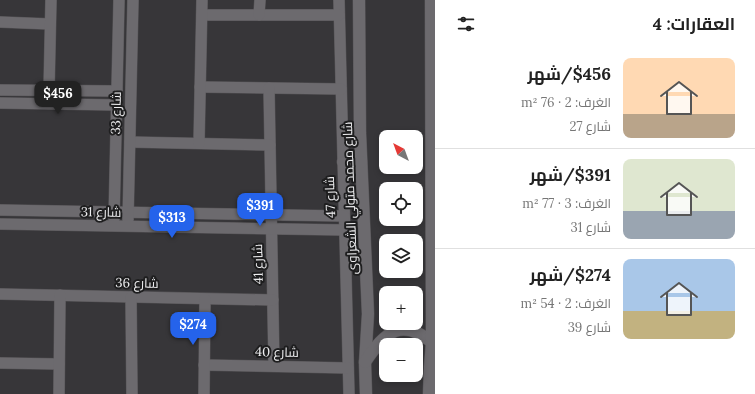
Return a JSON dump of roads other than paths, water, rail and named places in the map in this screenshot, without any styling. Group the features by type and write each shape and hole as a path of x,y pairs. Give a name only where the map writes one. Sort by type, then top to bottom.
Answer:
{"street":[{"path":"49,90 51,0"},
{"name":"شارع 33","path":"113,226 119,0"},
{"name":"شارع 33","path":"128,226 133,0"},
{"path":"199,143 202,0"},
{"path":"259,15 260,0"},
{"name":"شارع 47","path":"339,0 349,394"},
{"name":"شارع محمد متولي الشعراوى","path":"359,0 361,162 368,314 365,363 366,394"},
{"path":"429,394 430,368 434,344 434,127 431,0"},
{"path":"202,15 339,14"},
{"path":"0,22 50,24"},
{"path":"200,87 341,89"},
{"name":"شارع 41","path":"269,88 274,366"},
{"path":"0,90 117,91"},
{"path":"0,103 116,105"},
{"path":"130,142 270,145"},
{"path":"343,162 361,162"},
{"name":"شارع 31","path":"0,210 344,216"},
{"name":"شارع 31","path":"0,224 345,230"},
{"name":"شارع 36","path":"0,294 273,300"},
{"path":"59,394 60,295"},
{"path":"131,297 132,394"},
{"path":"204,394 205,299"},
{"path":"365,363 384,337 392,332 409,330 418,332 426,336 434,344"},
{"path":"0,363 59,364"},
{"name":"شارع 40","path":"204,365 348,368"}]}
